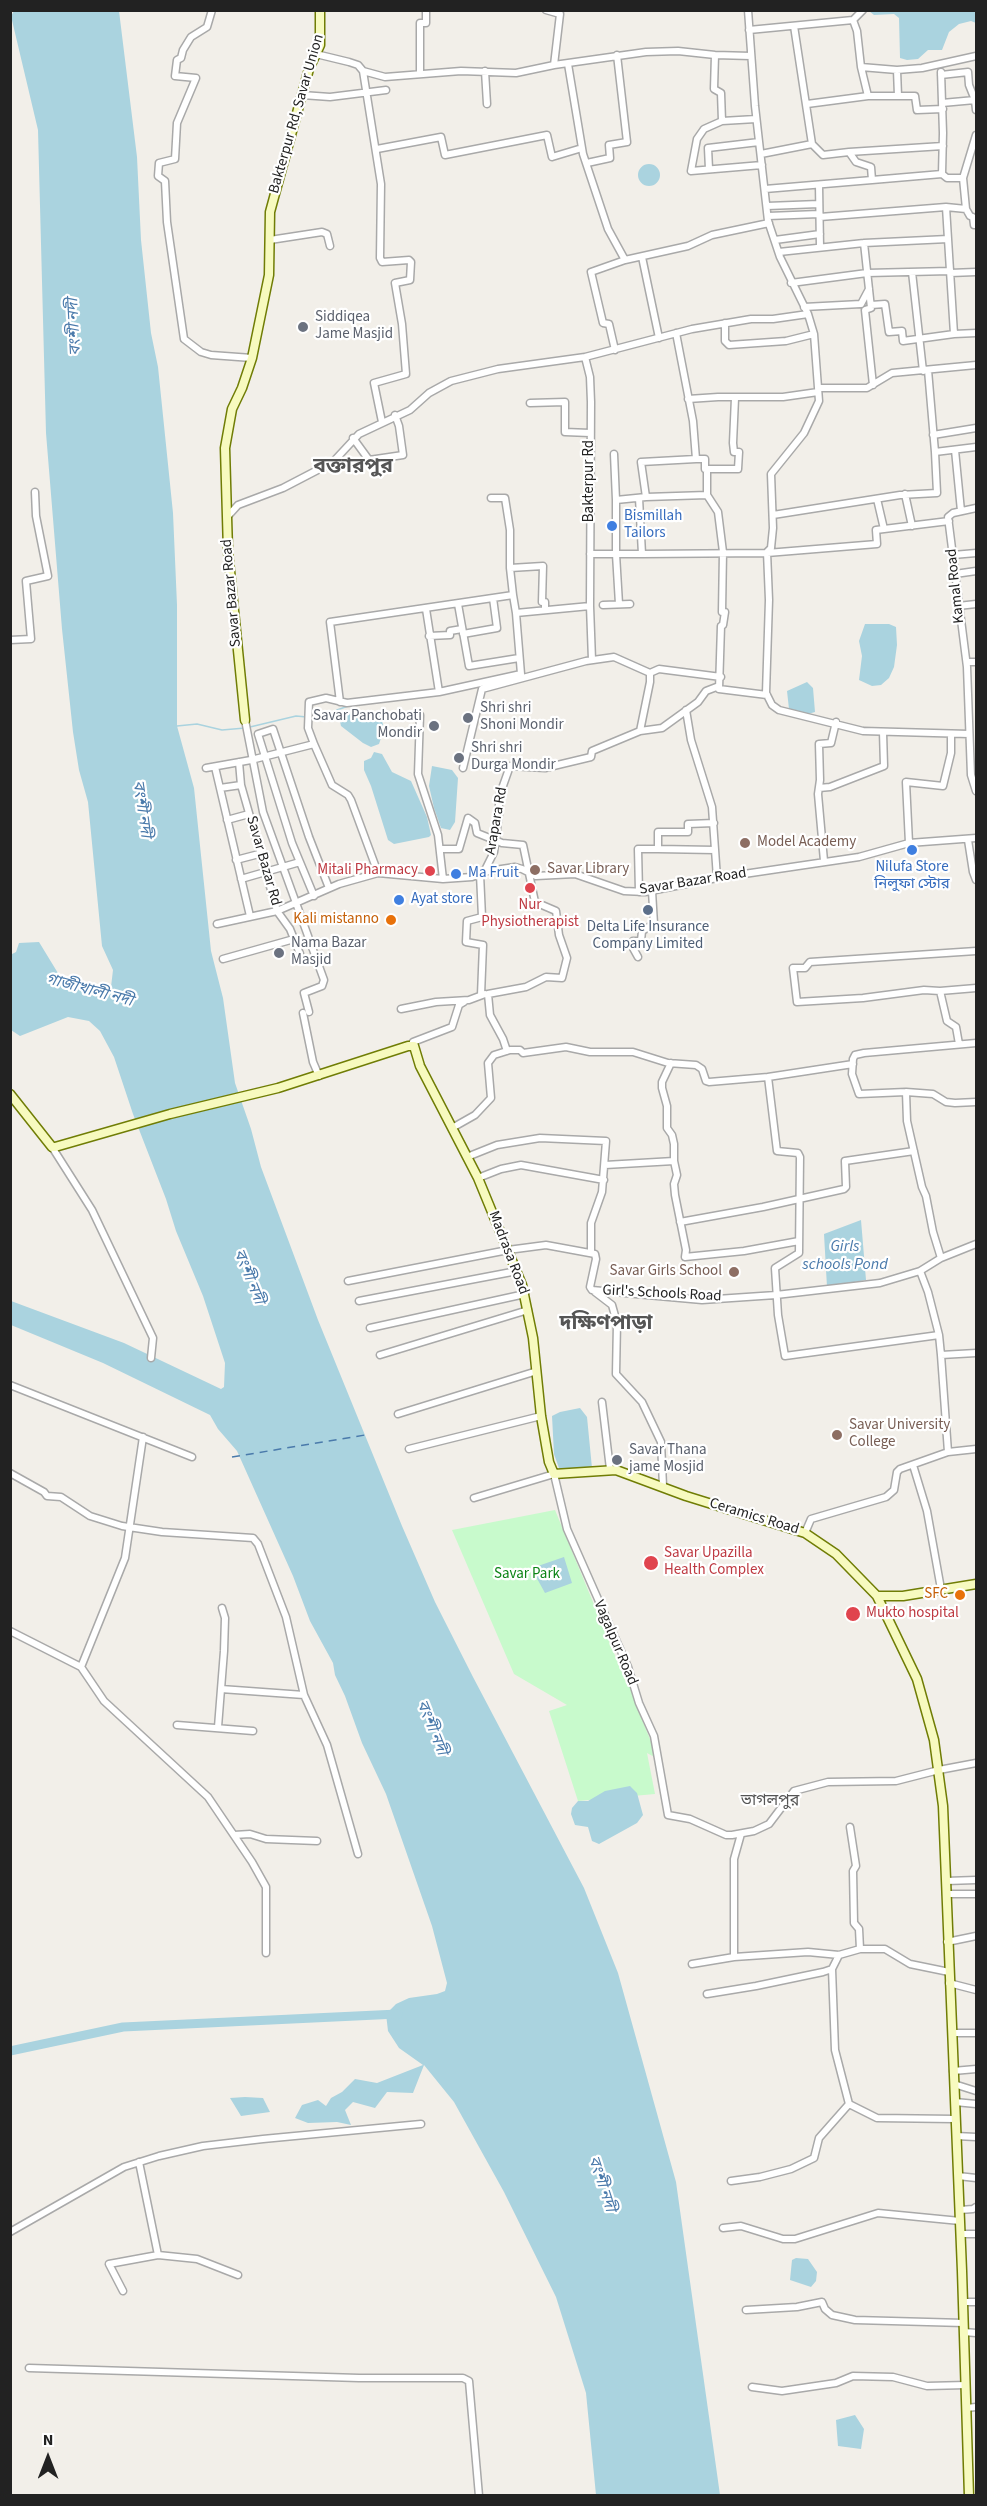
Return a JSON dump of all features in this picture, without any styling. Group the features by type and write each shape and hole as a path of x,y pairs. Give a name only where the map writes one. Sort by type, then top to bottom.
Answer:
{"street":[{"path":"212,10 207,27 191,37 181,58 177,60 175,76 196,78 177,123 175,159 159,163 158,178 165,181 167,222 184,339 201,352 211,355 252,358"},
{"name":"Bakterpur Rd, Savar Union","path":"227,426 252,358 269,275 270,212 309,69 322,33 321,10"},
{"path":"420,73 420,23 426,23 426,10"},
{"path":"546,10 560,14 554,64"},
{"path":"748,10 756,119 768,220 791,283 808,314 813,334 819,401 804,433 771,474 771,548 767,553 767,695 772,705 779,710 863,731 969,734"},
{"path":"749,30 853,20 863,10"},
{"path":"853,20 868,96"},
{"path":"794,26 812,144 822,155 943,146"},
{"path":"363,72 385,77 420,73 485,71 516,73 554,64 597,60 617,55 678,51 751,56"},
{"path":"316,54 358,65 363,72 381,184 381,261 409,260 411,262 410,280 395,283 402,324 406,374 374,383 382,422"},
{"path":"587,163 610,158 609,145 627,142 617,55"},
{"path":"715,55 714,89 722,93 722,121"},
{"path":"861,67 897,70 922,68 976,56"},
{"path":"568,64 582,148 605,222 625,260"},
{"path":"897,70 898,96"},
{"path":"485,71 487,104"},
{"path":"942,174 941,73 968,72 973,85 976,110"},
{"path":"302,95 330,97 386,90"},
{"path":"807,104 868,96 915,96 917,110 975,100"},
{"path":"756,119 722,121 704,129 697,139 690,171 762,165"},
{"path":"377,149 441,137 445,154 547,135 552,157 582,148"},
{"path":"976,135 963,178 966,209 970,216 974,217 974,225 976,225"},
{"path":"709,169 708,148 759,142"},
{"path":"761,154 812,144"},
{"path":"849,152 856,162 871,167 872,180"},
{"path":"765,189 942,174 947,178 963,178"},
{"path":"819,185 820,247"},
{"path":"767,206 819,204"},
{"path":"615,350 609,324 603,323 591,272 625,260 688,246 712,235 768,220 946,207 966,209"},
{"path":"946,207 954,334"},
{"path":"270,240 322,232 327,234 330,246"},
{"path":"775,240 820,234"},
{"path":"779,252 864,243 948,239"},
{"path":"864,243 871,305 871,308 865,310 873,384"},
{"path":"642,257 659,338"},
{"path":"772,515 906,494 937,493 935,452 912,272"},
{"path":"791,283 867,273 976,272"},
{"path":"804,306 861,304 869,289"},
{"path":"871,305 885,304 889,332 902,331 903,341 976,333"},
{"path":"227,518 238,505 283,488 333,462 353,438 395,415 410,410 429,393 451,381 498,369 585,357 676,333 725,323 808,314"},
{"path":"725,323 725,341 729,345 786,341 813,334"},
{"path":"676,333 693,421 696,459"},
{"name":"Bakterpur Rd","path":"585,357 590,377 592,660"},
{"path":"688,399 783,397 818,390 867,388 892,373 976,365"},
{"path":"707,469 738,469 739,452 734,452 733,443 735,398"},
{"path":"531,403 565,402 566,432 590,433"},
{"path":"353,438 369,460 403,455 395,415"},
{"name":"Savar Bazar Road","path":"227,426 225,448 228,551 246,732 263,812 295,904"},
{"path":"933,435 976,428"},
{"path":"935,452 976,447"},
{"path":"955,450 961,511"},
{"path":"614,454 619,604"},
{"path":"642,554 641,462 705,459 707,495 718,512 723,552 722,612 724,612 721,626 719,686"},
{"path":"10,640 31,639 26,581 48,576 36,516 35,492"},
{"path":"906,494 912,526"},
{"path":"616,500 707,495"},
{"path":"378,873 351,800 348,795 332,785 314,744 308,728 309,702 326,698 346,703 439,692 521,674 505,498 491,498"},
{"path":"878,499 884,529"},
{"path":"590,554 767,553 877,544 876,530 878,528 949,521 948,517 976,508"},
{"name":"Kamal Road","path":"949,521 958,606 967,662 969,734 973,752 971,775 976,791"},
{"path":"953,555 976,553"},
{"path":"510,568 543,566 542,602 545,603 545,610"},
{"path":"955,573 976,571"},
{"path":"340,702 330,622 513,595"},
{"path":"429,636 450,635 450,631 496,628 493,598"},
{"path":"458,604 469,666 519,658"},
{"path":"603,605 630,604"},
{"path":"958,606 976,604"},
{"path":"516,613 590,606"},
{"path":"426,609 439,692"},
{"path":"463,768 482,689 592,660 614,657 650,673 659,669 721,677"},
{"path":"967,662 976,662"},
{"path":"650,673 640,732 662,728 698,702 706,691 719,686"},
{"path":"719,686 719,689 767,695"},
{"path":"686,710 691,740 712,807 717,878"},
{"path":"420,715 418,774 440,849 443,879"},
{"path":"824,861 819,788 819,744 831,743 836,723"},
{"path":"314,896 300,862 258,734 273,729 309,837 329,888"},
{"name":"Arapara Rd","path":"482,873 491,861 496,840 499,796 510,766 545,768 591,757 592,751 640,732"},
{"path":"819,788 830,787 884,766 883,732"},
{"path":"909,843 906,783 943,786 951,753 951,734"},
{"path":"206,768 251,760 314,744"},
{"name":"Savar Bazar Rd","path":"239,762 241,785 277,911 290,929 300,954"},
{"path":"214,767 250,916"},
{"path":"220,788 241,785"},
{"path":"227,820 249,814"},
{"path":"52,1147 319,1076 408,1046 452,1027 459,1005 466,1001 485,994 526,987 546,977 562,978 564,968 567,966 565,949 559,935 556,910 536,902 523,845 496,840 477,833 475,824 468,818 459,849 440,849"},
{"path":"658,849 658,832 688,832 688,824 714,823"},
{"name":"Savar Bazar Road","path":"217,924 277,911 329,888 378,873 443,879 515,867 536,876 575,874 614,888 639,892 859,856 909,843 976,838"},
{"path":"968,840 976,880"},
{"path":"639,892 638,849 715,850"},
{"path":"236,860 259,854"},
{"path":"242,879 300,862"},
{"path":"482,873 482,917 467,921 466,942 483,945 485,994 490,1015 507,1051"},
{"path":"638,957 633,948 633,941 641,941 642,932 654,924 652,891"},
{"path":"295,904 324,981 322,986 304,993 313,1062 319,1076"},
{"path":"223,959 294,939"},
{"path":"976,951 810,962 805,968 793,968 797,1002 863,998 924,990 976,988"},
{"path":"940,991 947,1021 956,1027 959,1044"},
{"path":"401,1009 436,1002 466,1001"},
{"path":"976,1042 855,1055 852,1074 859,1094 906,1092 933,1094 946,1102 976,1102"},
{"name":"Madrasa Road","path":"413,1044 420,1066 478,1178 525,1294 537,1371 541,1416 549,1462 554,1474"},
{"path":"452,1128 475,1115 491,1098 488,1063 494,1055 507,1051 520,1050 523,1053 566,1047 590,1052 621,1051 644,1054 671,1063 696,1065 702,1068 706,1081 709,1083 853,1064"},
{"path":"671,1063 662,1082 662,1088 667,1106 667,1128 674,1144 677,1175 674,1184 675,1195 685,1257 744,1251 799,1241"},
{"path":"768,1077 777,1151 800,1155 797,1256 776,1268 776,1295 785,1356 939,1335"},
{"path":"906,1092 907,1121 941,1258"},
{"path":"10,1094 52,1147 92,1210 153,1338 151,1358"},
{"name":"Girl's Schools Road","path":"467,1157 497,1145 540,1138 606,1141 604,1180 591,1223 591,1252 595,1254 596,1259 590,1287 592,1290 702,1300 776,1295 880,1283 920,1271 941,1258 976,1244"},
{"path":"680,1222 799,1200 845,1188 844,1161 914,1150"},
{"path":"604,1165 674,1161"},
{"path":"478,1178 501,1168 521,1165 604,1180"},
{"path":"348,1281 508,1250 546,1245 591,1252"},
{"path":"359,1300 516,1271"},
{"path":"920,1271 939,1335 948,1452"},
{"path":"592,1290 612,1305 617,1323 616,1374 642,1402 661,1442 663,1486"},
{"path":"370,1328 525,1294"},
{"path":"380,1354 528,1310"},
{"path":"941,1355 976,1353"},
{"path":"398,1414 537,1371"},
{"path":"10,1385 192,1457"},
{"path":"602,1402 610,1469"},
{"path":"409,1449 541,1416"},
{"path":"81,1667 125,1558 143,1437"},
{"path":"805,1533 811,1519 816,1516 886,1497 894,1490 897,1472 948,1452 976,1449"},
{"path":"913,1465 927,1512 941,1588"},
{"name":"Ceramics Road","path":"554,1474 610,1469 686,1496 805,1533 836,1554 877,1596 917,1678 934,1740 943,1806 961,2234 969,2496"},
{"path":"10,1473 45,1492 47,1496 61,1497 90,1516 122,1526 162,1532 253,1538 258,1544 286,1617 304,1695 327,1745 358,1854"},
{"path":"474,1498 554,1474"},
{"name":"Vagalpur Road","path":"554,1474 567,1529 628,1667 639,1703 654,1736 668,1815 690,1819 726,1835 741,1834"},
{"path":"877,1596 903,1596 976,1584"},
{"path":"218,1727 225,1618 222,1608"},
{"path":"10,1631 81,1667 105,1701 208,1797 266,1887 266,1953"},
{"path":"221,1689 304,1695"},
{"path":"177,1725 253,1731"},
{"path":"734,1957 734,1859 741,1834 769,1824 794,1791 828,1782 896,1781 976,1763"},
{"path":"850,1827 856,1866 853,1871 854,1923 859,1929 860,1949"},
{"path":"234,1835 250,1834 266,1839 317,1841"},
{"path":"946,1881 976,1880"},
{"path":"946,1894 976,1894"},
{"path":"947,1942 976,1936"},
{"path":"692,1965 734,1957 808,1952 839,1955 860,1949 885,1949 910,1964 949,1972"},
{"path":"839,1955 832,1969 835,2050 849,2104 877,2118 956,2119"},
{"path":"707,1994 832,1969"},
{"path":"949,1983 976,1990"},
{"path":"952,2033 976,2033"},
{"path":"953,2070 976,2069"},
{"path":"954,2084 976,2091"},
{"path":"955,2102 976,2104"},
{"path":"731,2181 791,2169 814,2158 819,2138 849,2104"},
{"path":"10,2232 89,2186 139,2162 203,2146 421,2124"},
{"path":"956,2136 976,2137"},
{"path":"139,2162 158,2255"},
{"path":"958,2176 976,2178"},
{"path":"960,2210 973,2210 976,2207"},
{"path":"723,2228 741,2226 783,2239 795,2239 878,2213 960,2221"},
{"path":"961,2234 976,2234"},
{"path":"123,2291 109,2264 158,2255 197,2259 238,2275"},
{"path":"746,2310 797,2307 822,2302 825,2309 832,2315 855,2320 964,2327 976,2333"},
{"path":"963,2302 976,2302"},
{"path":"29,2368 359,2378 463,2378 469,2381 479,2496"},
{"path":"752,2387 782,2391 836,2383 853,2376 893,2377 927,2386 966,2385"},
{"path":"966,2408 976,2407"}],"green space":[{"name":"Savar Park","path":"555,1510 628,1687 633,1685 639,1712 658,1759 647,1753 655,1794 578,1801 549,1711 567,1705 514,1674 452,1530"}],"water":[{"path":"14,11 119,11 137,157 141,240 151,333 158,367 173,513 177,605 177,726 194,788 211,951 223,998 235,1083 261,1167 318,1320 402,1526 435,1602 584,1888 618,1973 676,2182 720,2495 596,2495 586,2393 556,2297 504,2192 454,2102 424,2065 413,2093 387,2092 375,2108 353,2102 345,2110 351,2125 337,2122 308,2123 295,2118 302,2105 318,2100 326,2106 331,2098 342,2092 355,2079 377,2083 423,2065 399,2048 388,2031 386,2014 396,2004 409,1998 445,1991 447,1983 432,1926 386,1794 362,1743 335,1675 333,1663 310,1621 293,1576 237,1451 218,1429 210,1415 103,1363 11,1325 11,1301 124,1343 221,1389 224,1387 225,1363 203,1296 176,1231 114,1057 100,1031 89,1021 68,1017 20,1036 11,1030 10,955 16,952 19,943 39,942 64,983 85,989 103,990 111,987 113,970 102,946 88,802 79,770 73,732 62,629 46,433 38,130 11,16"},
{"path":"869,11 976,11 976,23 971,21 959,24 949,32 942,50 928,50 918,59 907,60 900,58 899,18 894,14 874,15"},
{"path":"649,164 657,167 660,175 657,183 649,186 641,183 638,175 641,167"},
{"path":"865,624 889,624 896,627 897,645 894,667 889,678 881,685 872,686 859,680 862,656 859,641"},
{"path":"807,682 813,688 815,712 808,714 789,709 787,691"},
{"path":"353,711 369,711 381,716 384,729 379,744 371,747 341,726 339,717"},
{"path":"374,752 382,754 392,772 411,781 427,817 431,835 429,837 394,844 388,840 364,770 364,761 371,758"},
{"path":"432,766 452,770 458,778 455,822 450,830 441,828 434,808 429,786"},
{"name":"Girls schools Pond","path":"861,1220 866,1280 827,1287 824,1234"},
{"path":"580,1408 587,1417 592,1468 560,1471 554,1454 552,1416"},
{"path":"564,1557 572,1583 545,1593 534,1573 535,1567"},
{"path":"630,1786 637,1793 643,1815 637,1823 599,1844 592,1841 588,1827 575,1825 571,1814 572,1808 578,1801 588,1801 605,1791"},
{"path":"230,2098 263,2098 270,2112 241,2116"},
{"path":"808,2259 817,2272 816,2281 811,2287 790,2280 792,2260"},
{"path":"855,2415 864,2429 861,2449 838,2446 836,2420"}],"waterway":[{"path":"468,689 481,686"},
{"path":"312,717 333,715 337,710 348,706"},
{"path":"250,727 296,716 307,717"},
{"path":"177,726 197,724 222,730 245,728"},
{"path":"10,2051 123,2027 398,2014"}],"ferry route":[{"path":"232,1457 365,1435"}],"place":[{"name":"Siddiqea Jame Masjid","path":"303,327"},
{"name":"Bismillah Tailors","path":"612,526"},
{"name":"Shri shri Shoni Mondir","path":"468,718"},
{"name":"Savar Panchobati Mondir","path":"434,726"},
{"name":"Shri shri Durga Mondir","path":"459,758"},
{"name":"Model Academy","path":"745,843"},
{"name":"Nilufa Store নিলুফা স্টোর","path":"912,850"},
{"name":"Savar Library","path":"535,870"},
{"name":"Mitali Pharmacy","path":"430,871"},
{"name":"Ma Fruit","path":"456,874"},
{"name":"Nur Physiotherapist","path":"530,888"},
{"name":"Ayat store","path":"399,900"},
{"name":"Delta Life Insurance Company Limited","path":"648,910"},
{"name":"Kali mistanno","path":"391,920"},
{"name":"Nama Bazar Masjid","path":"279,953"},
{"name":"Savar Girls School","path":"734,1272"},
{"name":"Savar University College","path":"837,1435"},
{"name":"Savar Thana jame Mosjid","path":"617,1460"},
{"name":"Savar Upazilla Health Complex","path":"651,1563"},
{"name":"SFC","path":"960,1595"},
{"name":"Mukto hospital","path":"853,1614"}],"district":[{"name":"বক্তারপুর","path":"353,467"},
{"name":"দক্ষিণপাড়া","path":"606,1324"},
{"name":"ভাগলপুর","path":"770,1801"}],"water label":[{"name":"বংশী নদী","path":"75,327"},
{"name":"বংশী নদী","path":"141,809"},
{"name":"গাজীখালী নদী","path":"89,991"},
{"name":"বংশী নদী","path":"248,1277"},
{"name":"বংশী নদী","path":"431,1728"},
{"name":"বংশী নদী","path":"601,2184"}]}
